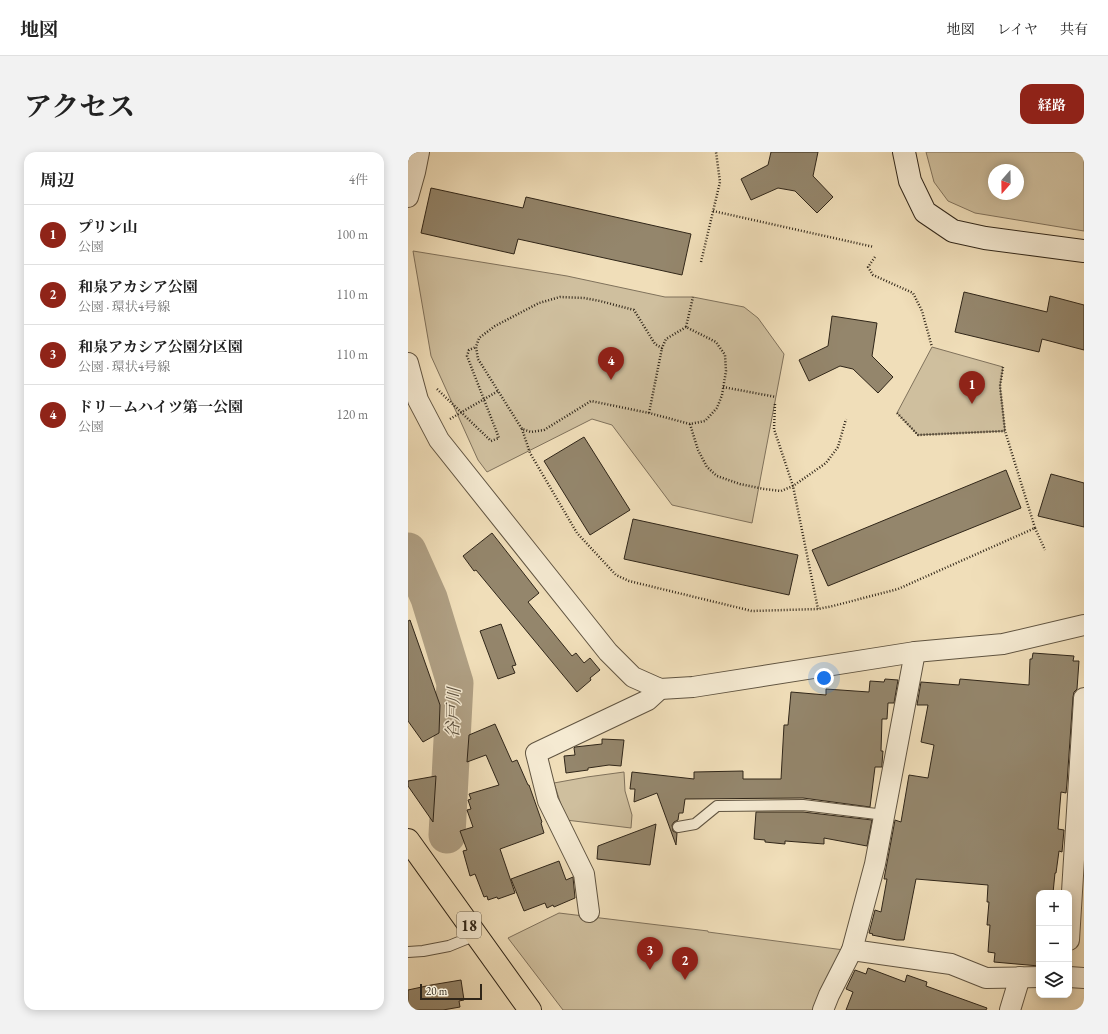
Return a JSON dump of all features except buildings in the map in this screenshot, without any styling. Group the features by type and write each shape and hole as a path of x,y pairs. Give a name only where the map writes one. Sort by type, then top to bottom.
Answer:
{"main road":[{"name":"18","path":"408,840 530,1010"}],"street":[{"path":"408,197 416,172 419,152"},
{"path":"904,152 910,181 925,212 953,231 985,238 1084,251"},
{"path":"408,363 418,400 439,440 608,652 633,677 660,689 693,687 915,652 1002,644 1084,625"},
{"path":"823,1010 852,950 875,864 915,652"},
{"path":"588,912 584,874 548,801 536,753 648,700 660,689"},
{"path":"1070,926 1084,698"},
{"path":"852,950 951,964 986,978 1030,977"},
{"path":"1010,1010 1030,977"},
{"path":"1072,977 1084,978"}],"lane":[{"path":"678,827 695,824 717,806 803,805 885,815"},
{"path":"408,952 449,946 476,935"}],"path":[{"path":"701,262 720,182 716,152"},
{"path":"713,211 874,247"},
{"path":"875,257 868,267 873,275 913,293 922,311 932,347"},
{"path":"662,348 655,344 634,310 584,298 560,297 539,303 495,326 479,338 476,347 478,359 522,428 530,453 576,533 616,575 629,581 752,611 818,609 898,589 1035,528"},
{"path":"649,413 662,348 666,339 686,327 693,297"},
{"path":"522,428 531,432 544,430 591,401 649,413 690,424 705,421 717,408 722,395 726,371 725,355 716,342 686,327"},
{"path":"413,382 426,377 491,441 499,438 467,356 469,350 476,347"},
{"path":"1003,367 1000,386 1005,431 1035,528 1045,550"},
{"path":"723,387 776,397"},
{"path":"433,429 498,391"},
{"path":"775,404 774,429 792,486 818,609"},
{"path":"897,413 918,435 1005,431"},
{"path":"690,424 698,450 706,467 717,476 740,484 781,491 792,486 826,463 838,447 846,419"}],"shaded area":[{"path":"926,152 1084,152 1084,231 975,213 948,201 934,182"},
{"path":"413,251 567,276 665,297 693,297 744,307 758,318 784,354 752,523 672,505 612,425 592,419 487,472 478,460 431,356"},
{"path":"932,347 1003,367 1000,386 1005,431 918,435 897,413"},
{"path":"624,772 625,791 632,815 631,828 566,820 554,783"},
{"path":"559,913 708,931 844,950 816,1010 563,1010 508,938"}],"waterway":[{"name":"谷戸川","path":"408,551 429,598 455,683 447,835"}],"place":[{"name":"ドリ－ムハイツ第一公園","path":"611,380"},
{"name":"プリン山","path":"972,404"},
{"name":"和泉アカシア公園分区園","path":"650,970"},
{"name":"和泉アカシア公園","path":"685,980"}]}
